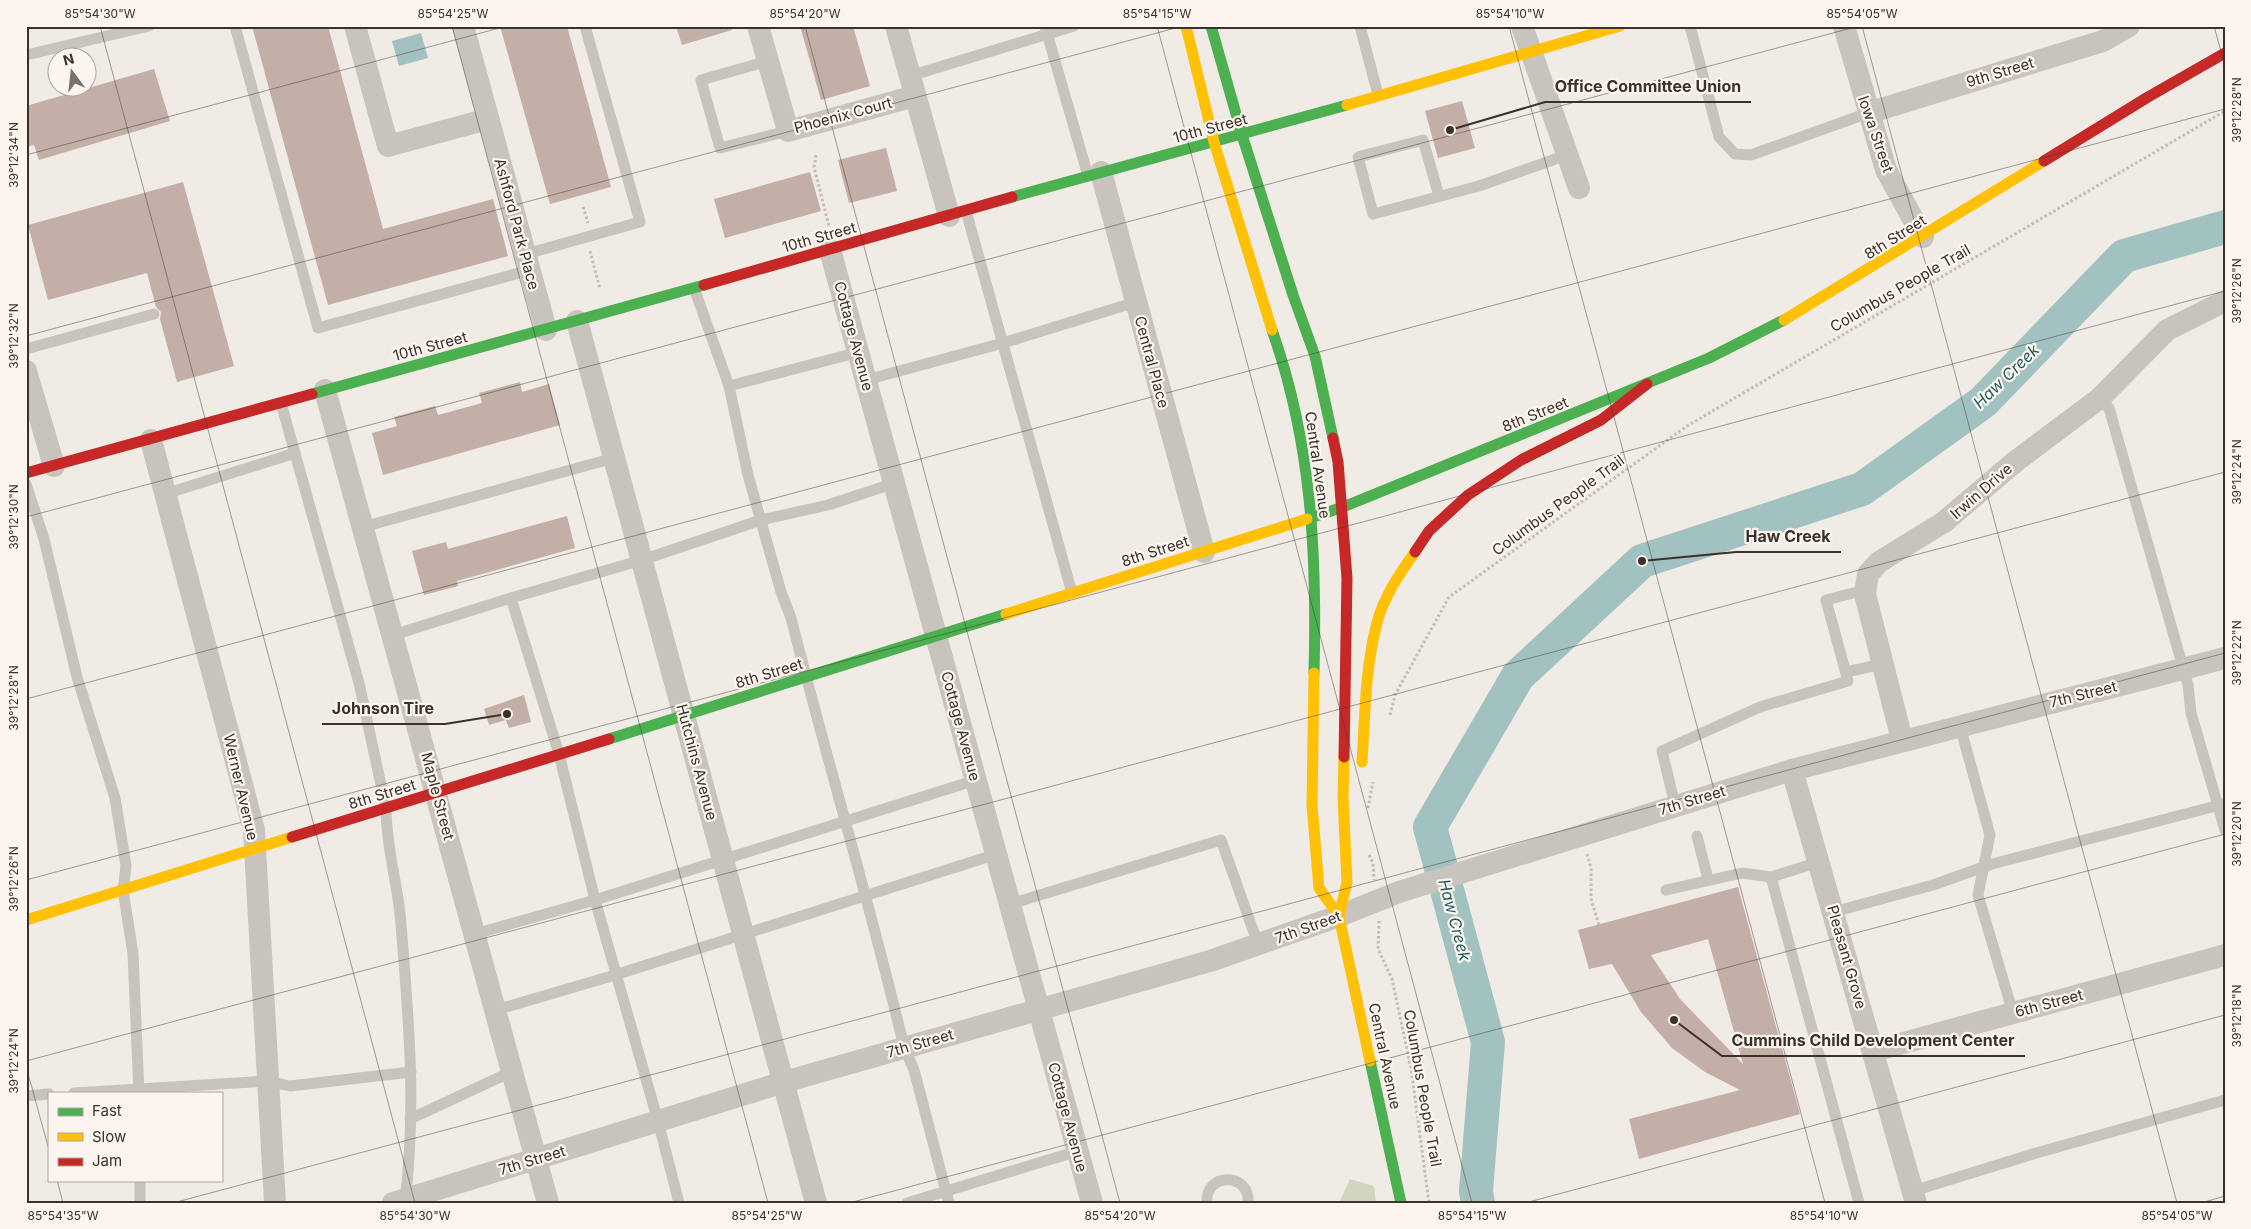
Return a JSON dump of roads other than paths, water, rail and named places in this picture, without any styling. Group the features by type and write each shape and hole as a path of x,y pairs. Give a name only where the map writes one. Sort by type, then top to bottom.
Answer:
{"main road":[{"name":"Central Avenue","path":"1186,26 1214,142 1294,401 1307,469 1316,585 1312,805 1319,888 1339,916 1401,1203"},
{"name":"Central Avenue","path":"1211,26 1242,135 1293,295 1315,356 1333,430 1343,507 1348,628 1343,798 1347,882 1339,916"},
{"name":"10th Street","path":"26,473 546,330 1095,174 1242,135 1620,26"},
{"name":"8th Street","path":"26,920 1072,594 1343,507 1709,358 1802,311 2148,97 2225,53"},
{"path":"1343,798 1356,778 1362,764 1368,673 1377,622 1398,576 1429,531 1468,495 1521,460 1601,420 1647,384"}],"street":[{"path":"356,26 388,146 488,119"},
{"name":"Ashford Park Place","path":"463,26 546,330"},
{"name":"Phoenix Court","path":"758,26 788,131 912,86"},
{"path":"896,26 912,86 957,213"},
{"path":"1522,26 1529,52 1579,188"},
{"name":"Iowa Street","path":"1844,26 1886,170 1923,237"},
{"name":"9th Street","path":"1868,112 2103,41 2129,26"},
{"name":"Central Place","path":"1095,174 1136,302 1204,552"},
{"name":"Cottage Avenue","path":"830,250 1092,1203"},
{"name":"Irwin Drive","path":"1902,740 1865,594 1868,574 1879,562 1944,522 2016,461 2100,398 2167,330 2225,300"},
{"name":"Hutchins Avenue","path":"577,321 816,1203"},
{"path":"26,371 54,466"},
{"name":"Maple Street","path":"325,390 437,792 548,1203"},
{"name":"Werner Avenue","path":"151,440 253,826 256,849 275,1203"},
{"name":"7th Street","path":"401,1201 784,1082 1038,1008 1210,961 1339,916 1399,892 1557,841 1792,770 2225,658"},
{"name":"Pleasant Grove","path":"1792,770 1874,1051 1915,1200"},
{"name":"6th Street","path":"1874,1051 2225,955"}],"lane":[{"path":"26,55 148,26"},
{"path":"235,26 318,328 528,262 640,222 585,26"},
{"path":"912,86 1046,30 1074,26"},
{"path":"1360,26 1378,95"},
{"path":"1690,26 1720,136 1734,154 1751,155 1868,112"},
{"path":"1046,30 1095,174"},
{"path":"768,61 701,80 720,148 788,131"},
{"path":"1439,196 1424,140 1358,157 1374,214 1479,186 1567,154"},
{"path":"957,213 1003,344 1072,594"},
{"path":"694,288 729,386 736,426 761,520 866,895 904,1048 914,1070 948,1203"},
{"path":"866,380 1003,344 1136,302"},
{"path":"26,349 154,314"},
{"path":"729,386 859,352"},
{"path":"2100,398 2109,408 2188,685 2191,713 2221,805 2225,830"},
{"path":"282,403 359,683 386,808 386,824 399,911 411,1072 410,1119 401,1201"},
{"path":"165,494 295,453"},
{"path":"363,527 614,458"},
{"path":"393,635 642,560 761,520 828,505 895,483"},
{"path":"26,484 44,540 77,677 115,798 126,866 123,890 132,954 139,1091"},
{"path":"1675,805 1662,750 1760,707 1848,681 1826,600 1866,590"},
{"path":"511,598 559,754 595,900 658,1121 679,1203"},
{"path":"1846,672 1883,664"},
{"path":"1960,726 1990,835 1978,895 2013,1013"},
{"path":"475,934 595,900 723,858 976,780"},
{"path":"1833,912 1933,885 1984,868 2221,805"},
{"path":"1697,836 1708,879"},
{"path":"1010,904 1221,840 1258,944"},
{"path":"496,1010 616,975 996,854"},
{"path":"1666,890 1708,879 1742,873 1771,877 1819,862"},
{"path":"1771,877 1859,1203"},
{"path":"410,1119 513,1071"},
{"path":"106,1092 268,1081 290,1086 411,1072"},
{"path":"26,1096 48,1094"},
{"path":"1915,1200 2033,1154 2225,1100"},
{"path":"908,1203 1078,1151"},
{"path":"1207,1203 1208,1191 1212,1185 1225,1179 1232,1179 1244,1187 1248,1203"},
{"path":"140,1182 140,1203"}],"water":[{"path":"421,33 428,58 399,66 392,41"}],"waterway":[{"name":"Haw Creek","path":"1478,1203 1476,1191 1488,1042 1430,827 1518,676 1642,561 1862,489 1983,402 2124,256 2225,227"}],"place":[{"name":"Office Committee Union","path":"1450,130"},
{"name":"Haw Creek","path":"1642,561"},
{"name":"Johnson Tire","path":"507,714"},
{"name":"Cummins Child Development Center","path":"1674,1020"}]}
